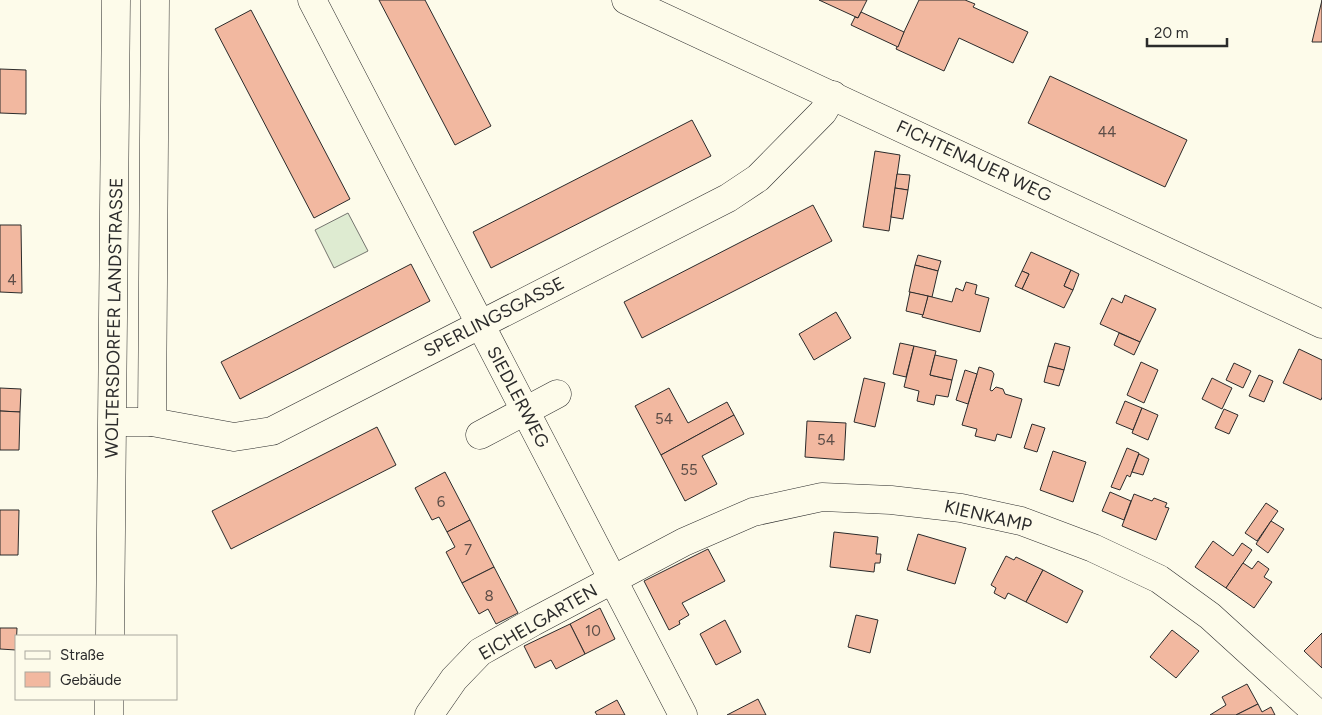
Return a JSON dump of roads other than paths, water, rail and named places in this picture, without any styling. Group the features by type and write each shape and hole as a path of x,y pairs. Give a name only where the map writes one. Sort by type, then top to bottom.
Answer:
{"street":[{"name":"WOLTERSDORFER LANDSTRASSE","path":"110,635 116,0"},
{"path":"152,422 155,0"},
{"name":"SIEDLERWEG","path":"312,0 683,715"},
{"name":"FICHTENAUER WEG","path":"626,0 1322,324"},
{"name":"SPERLINGSGASSE","path":"113,422 152,422 234,437 272,431 728,198 758,178 823,112 833,95"},
{"path":"480,435 556,394"},
{"name":"KIENKAMP","path":"613,579 684,542 753,512 822,497 891,500 961,508 1021,521 1093,548 1159,579 1210,616 1318,715"},
{"name":"EICHELGARTEN","path":"429,715 454,679 480,652 613,579"},
{"path":"109,700 109,715"}]}
